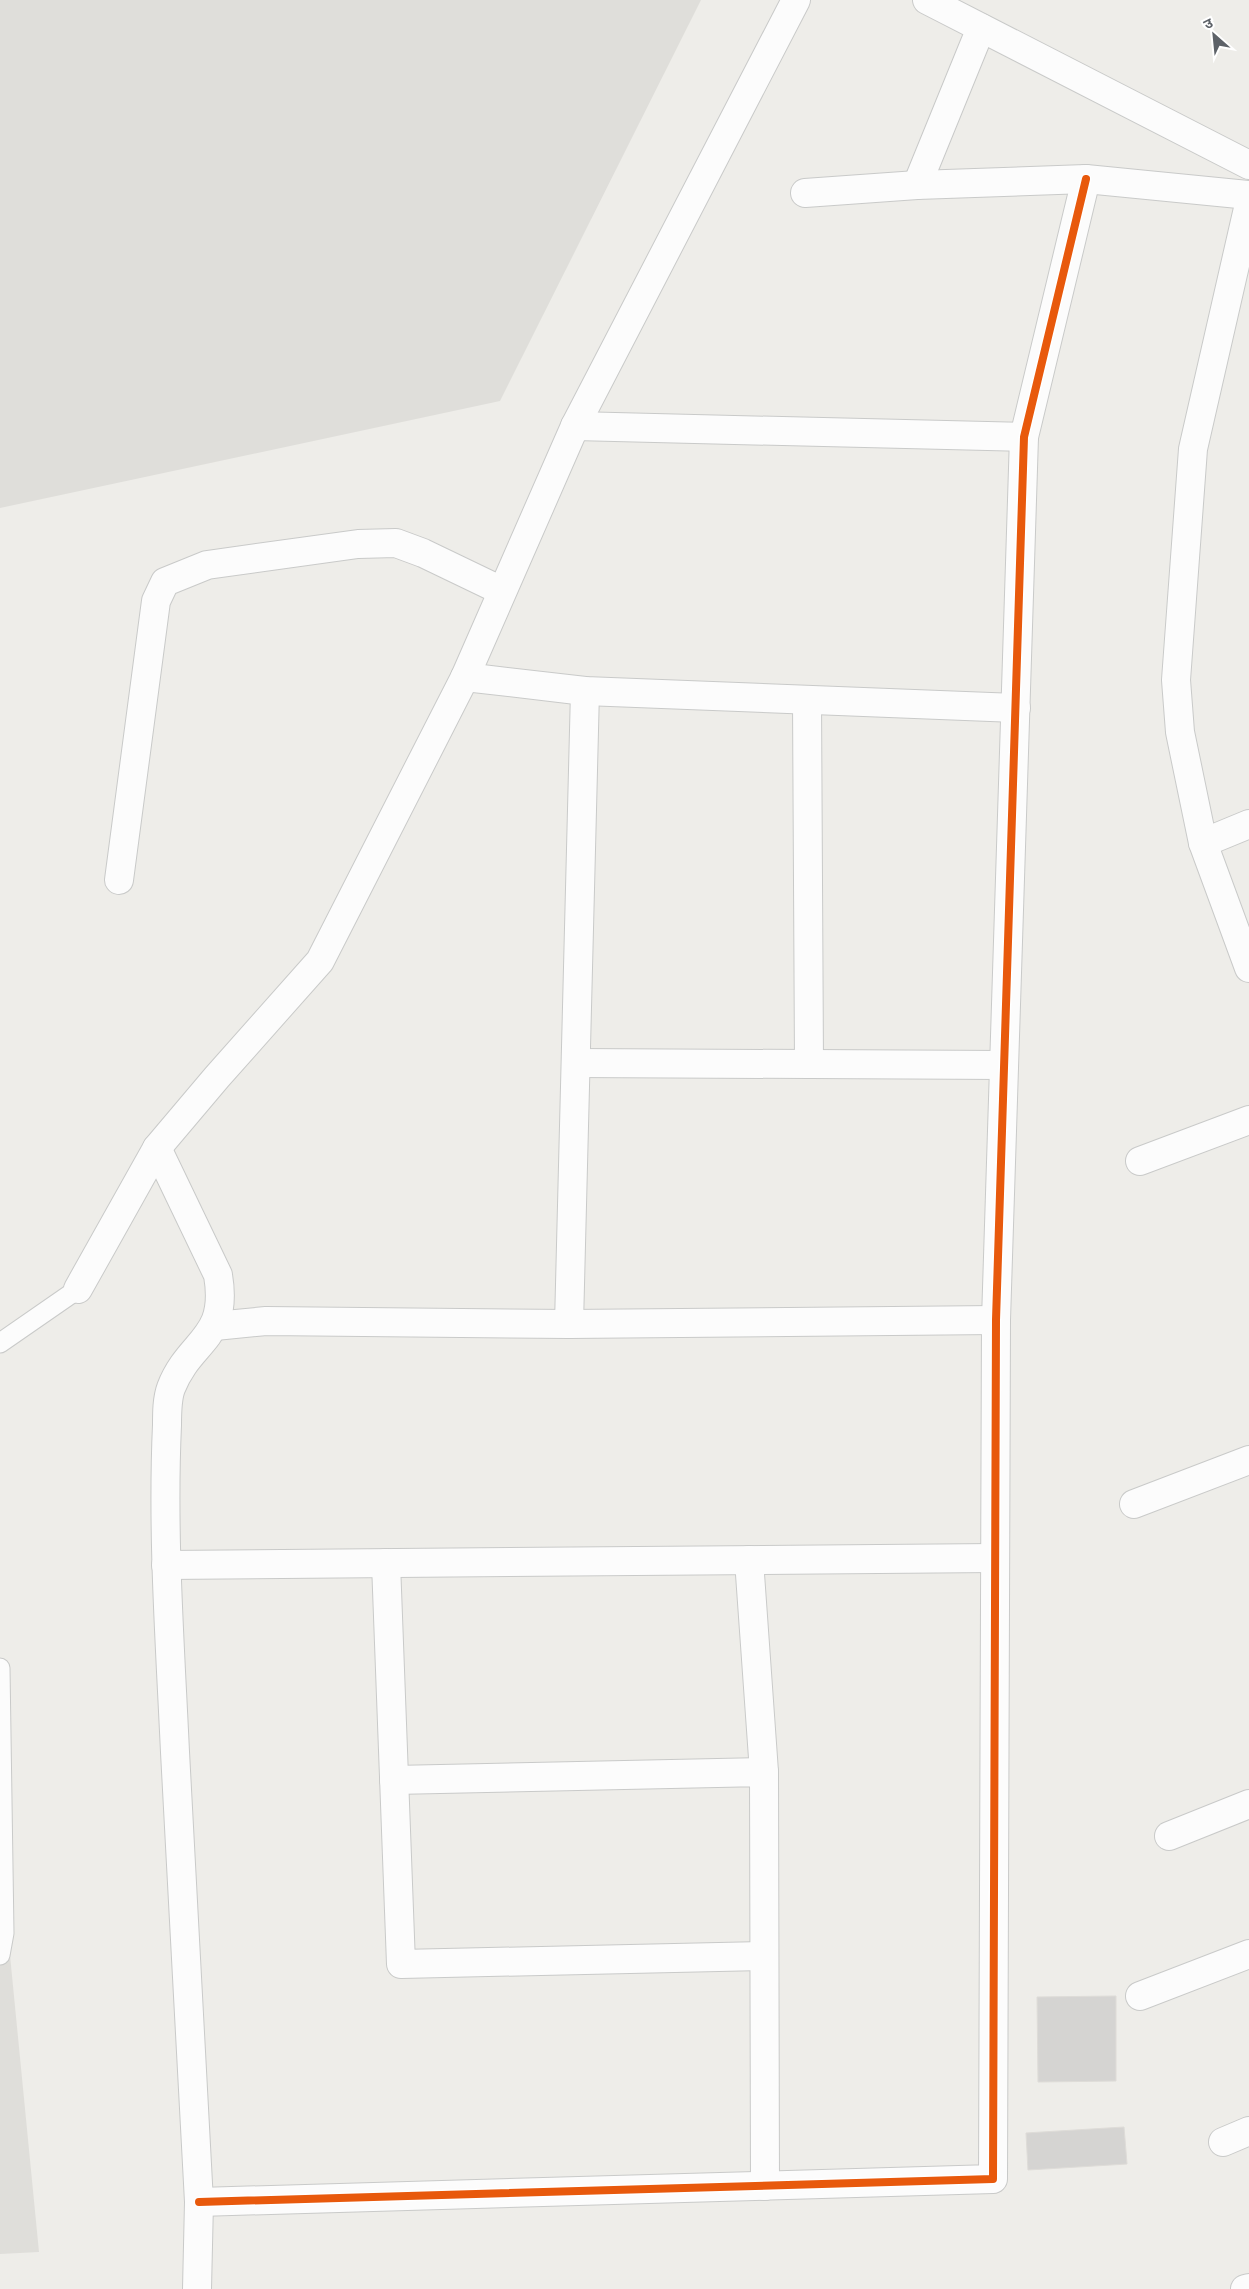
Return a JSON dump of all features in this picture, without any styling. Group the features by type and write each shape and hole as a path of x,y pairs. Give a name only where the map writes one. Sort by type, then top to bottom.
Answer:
{"street":[{"path":"78,1289 157,1148 320,961 465,677 575,426 796,0"},
{"path":"927,0 1249,166"},
{"path":"917,185 981,28"},
{"path":"199,2202 993,2179 996,1320 1024,437 1086,179"},
{"path":"805,193 917,185 1086,179 1249,195"},
{"path":"1249,204 1193,449 1176,680 1180,732 1203,843 1249,968"},
{"path":"575,426 1024,437"},
{"path":"120,880 156,601 165,582 207,565 358,544 396,543 423,553 502,591"},
{"path":"465,677 585,691 1016,708"},
{"path":"569,1324 585,691"},
{"path":"807,700 809,1064"},
{"path":"1203,843 1249,824"},
{"path":"576,1063 1004,1065"},
{"path":"1140,1161 1249,1120"},
{"path":"157,1148 218,1274 220,1308 214,1326 177,1376 171,1390 167,1426 166,1564 199,2202 197,2289"},
{"path":"214,1326 266,1321 569,1324 996,1320"},
{"path":"1134,1504 1249,1460"},
{"path":"166,1564 995,1558"},
{"path":"749,1560 764,1772 765,2186"},
{"path":"386,1563 401,1964 763,1956"},
{"path":"394,1780 764,1772"},
{"path":"1169,1836 1249,1804"},
{"path":"1140,1996 1249,1954"},
{"path":"1223,2142 1249,2132"},
{"path":"1245,2289 1249,2288"}],"lane":[{"path":"0,1343 78,1289"},
{"path":"0,1668 4,1933 0,1955"}],"shaded area":[{"path":"0,0 701,0 500,401 0,508"},
{"path":"0,1853 39,2252 0,2254"}],"building":[{"path":"1116,1996 1116,2081 1038,2082 1037,1997"},
{"path":"1124,2127 1127,2164 1028,2170 1026,2133"}],"cycle path":[{"path":"199,2202 993,2179 996,1320 1024,437 1086,179"}]}
